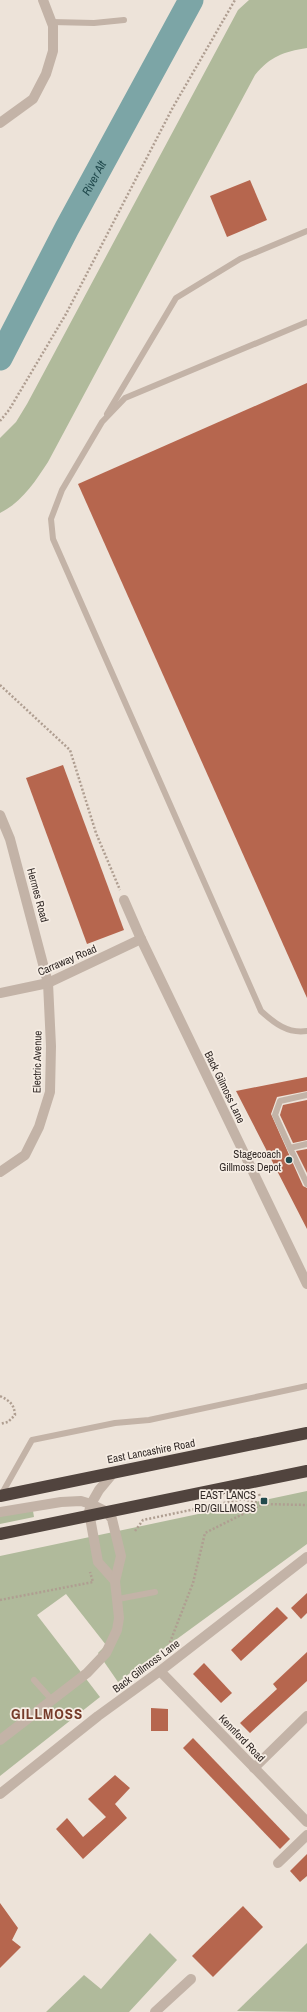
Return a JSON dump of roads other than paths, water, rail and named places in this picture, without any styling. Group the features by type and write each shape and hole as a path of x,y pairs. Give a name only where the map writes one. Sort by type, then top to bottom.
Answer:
{"highway":[{"name":"East Lancashire Road","path":"0,1496 114,1471 307,1433"},
{"path":"0,1534 307,1471"}],"street":[{"path":"0,123 33,99 46,74 53,51 52,22 43,0"},
{"name":"Hermes Road","path":"0,814 10,839 48,983"},
{"name":"Back Gilmoss Lane","path":"124,900 141,939 307,1284"},
{"name":"Carraway Road","path":"0,993 48,983 141,939"},
{"name":"Electric Avenue","path":"0,1172 25,1155 39,1127 50,1092 48,983"},
{"path":"114,1471 104,1482 91,1504 89,1516 98,1562 115,1581"},
{"path":"0,1512 61,1502 81,1501 91,1504 107,1512 115,1524 121,1556 115,1581 119,1618 117,1630 106,1653 87,1673 0,1740"},
{"name":"Back Gillmoss Lane","path":"0,1794 98,1716 160,1671 307,1557"},
{"name":"Kennford Road","path":"160,1671 307,1822"},
{"path":"254,1768 307,1716"},
{"path":"278,1862 307,1835"},
{"path":"155,2012 191,1979"}],"lane":[{"path":"52,22 94,23 124,20"},
{"path":"307,231 240,259 176,298 62,490 51,519 53,539 261,1011 278,1026 307,1032"},
{"path":"102,422 125,398 307,322"},
{"path":"307,1095 280,1101 275,1115 307,1184"},
{"path":"290,1148 307,1144"},
{"path":"0,1496 32,1440 115,1423 149,1420 307,1386"},
{"path":"118,1599 155,1592"},
{"path":"34,1680 52,1700"}],"waterway":[{"name":"River Alt","path":"0,358 67,228 191,0"}],"place":[{"name":"Stagecoach Gillmoss Depot","path":"289,1160"},
{"name":"EAST LANCS RD/GILLMOSS","path":"264,1501"}],"district":[{"name":"GILLMOSS","path":"47,1714"}]}
